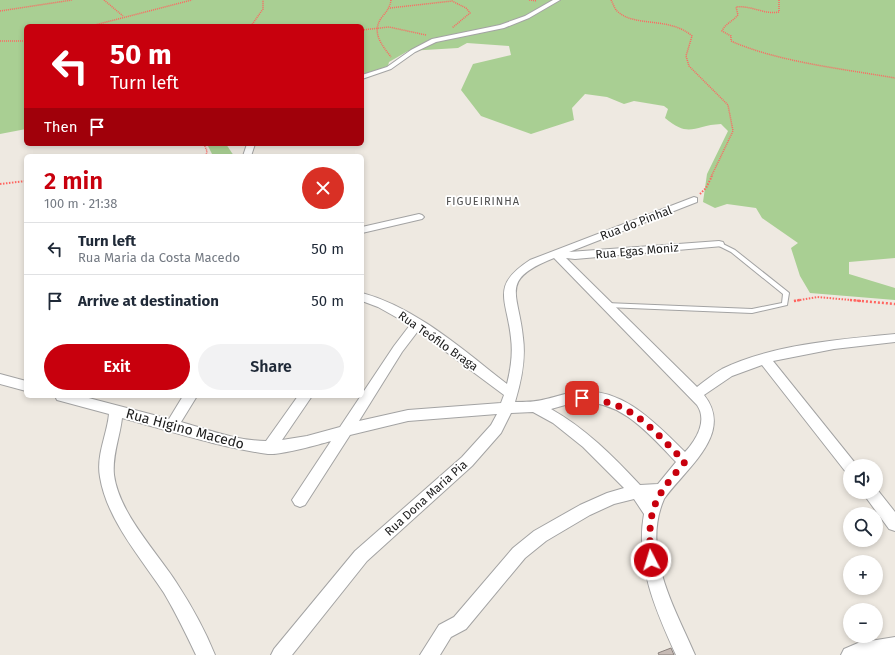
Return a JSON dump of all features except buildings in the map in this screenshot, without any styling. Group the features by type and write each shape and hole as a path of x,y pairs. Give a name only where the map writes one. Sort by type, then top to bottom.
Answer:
{"street":[{"path":"364,76 379,72 396,64 420,47 449,36 483,31 517,22 556,0"},
{"name":"Rua do Pinhal","path":"556,254 694,200"},
{"path":"364,230 419,217"},
{"name":"Rua Egas Moniz","path":"556,254 575,256 719,244"},
{"path":"556,254 696,394 706,409 708,424 703,440 661,490 652,513 649,540 654,574 664,606 686,655"},
{"name":"Rua Dona Maria Pia","path":"280,655 362,555 466,464 503,418 515,377 518,350 508,299 508,290 512,281 526,267 556,254"},
{"name":"Rua Teófilo Braga","path":"364,302 383,304 417,324 510,393"},
{"path":"300,500 398,349 417,324"},
{"path":"696,394 732,370 765,360 834,345 895,338"},
{"path":"765,360 844,459"},
{"path":"0,379 24,385"},
{"path":"69,398 116,411"},
{"path":"172,426 189,398"},
{"path":"269,448 304,398"},
{"name":"Rua Higino Macedo","path":"206,655 183,609 130,529 111,490 107,477 106,464 116,421 116,411 246,445 269,448 321,438 385,420 413,416 534,406 573,398 592,398 612,402 630,411 646,423 685,462"},
{"path":"534,406 552,415 580,434 637,492 652,513"},
{"path":"429,655 445,631 460,622 498,576 519,554 540,536 585,510 612,498 637,492 661,490"},
{"path":"875,499 895,524"},
{"path":"850,655 858,652 895,646"}],"lane":[{"path":"606,305 752,311 785,304 786,293 733,251 719,244"}],"path":[{"path":"0,12 72,0"},
{"path":"104,0 124,16"},
{"path":"98,24 124,16 192,0"},
{"path":"252,24 263,9 263,0"},
{"path":"391,0 390,8 376,27 376,35 396,64"},
{"path":"390,8 457,0"},
{"path":"611,0 616,10 626,15 685,28 692,36 686,56 689,66 728,105 733,131 706,188 694,200"},
{"path":"779,0 779,12 776,13 765,13 743,7 736,7 738,15 734,20 724,26 722,31 731,36 731,41 751,50 830,67 895,78"},
{"path":"364,30 376,27 395,28 412,33 449,36 450,30 454,25 466,20 470,13 466,8 452,1"},
{"path":"0,41 24,40"},
{"path":"0,184 24,181"},
{"path":"785,304 802,299 817,297 895,304"}],"green space":[{"path":"0,0 895,0 895,258 849,262 849,274 895,288 895,300 810,293 800,276 791,248 798,243 762,218 756,208 727,204 715,208 703,202 707,174 728,131 721,124 692,129 680,128 665,118 668,109 664,106 634,101 624,104 607,97 585,94 572,108 574,120 531,134 481,116 461,90 473,64 511,55 509,46 467,43 458,48 408,51 389,62 388,66 364,74 364,24 24,24 24,129 0,134"},
{"path":"208,146 227,146 233,154 212,154"}],"district":[{"name":"FIGUEIRINHA","path":"483,201"}],"route":[{"path":"582,398 592,398 612,402 630,411 646,423 685,462 661,490 657,498 654,507 649,540 651,560"}]}
